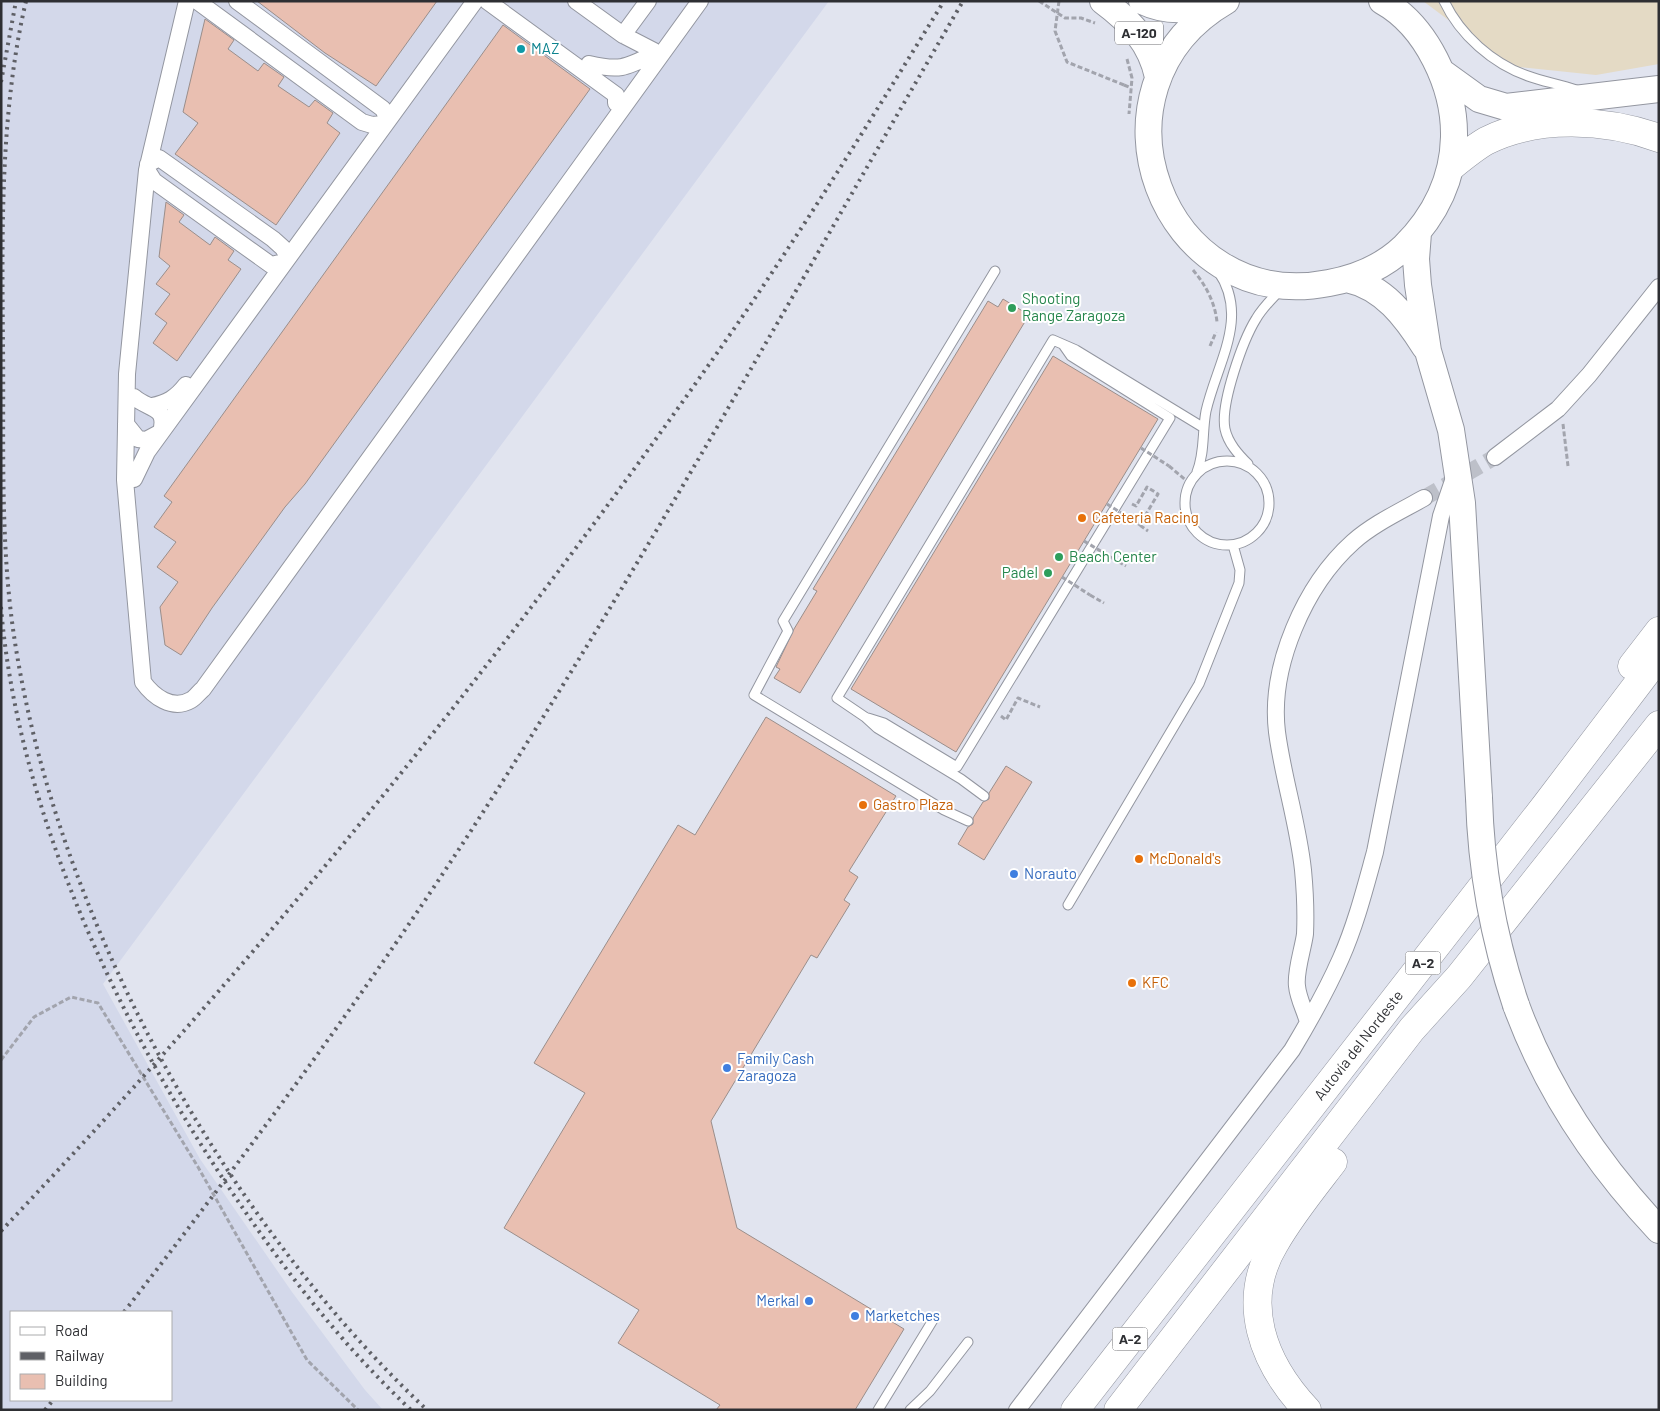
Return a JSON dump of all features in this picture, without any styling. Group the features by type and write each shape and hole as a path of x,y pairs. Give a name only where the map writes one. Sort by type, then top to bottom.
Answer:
{"highway":[{"path":"1452,166 1486,142 1502,135 1536,126 1584,123 1607,125 1659,138"},
{"path":"1186,1268 1276,1126 1659,631"},
{"name":"Autovía del Nordeste","path":"1075,1410 1539,814 1659,656"},
{"name":"A-2","path":"1118,1410 1412,1029 1458,978 1659,725"},
{"path":"1307,1410 1277,1371 1266,1351 1260,1329 1258,1295 1260,1277 1274,1243 1426,1039 1458,978"}],"main road":[{"name":"A-120","path":"1103,1 1137,30 1154,61 1158,77"},
{"name":"A-120","path":"1142,1 1152,6 1183,11 1226,1"},
{"path":"1226,1 1204,14 1185,32 1170,54 1158,77 1151,99 1148,122 1148,144 1152,167 1158,189 1168,210 1197,246 1216,261 1237,273 1260,281 1284,286 1316,286 1347,280 1374,268 1398,253 1418,233 1439,202 1452,166 1455,122 1450,95 1443,73 1418,35 1392,6"},
{"path":"1443,73 1479,99 1506,108 1659,89"},
{"path":"1418,233 1416,259 1418,285 1428,351 1446,413 1458,466 1467,553 1479,798 1484,863 1491,916 1505,972 1534,1050 1569,1115 1605,1167 1659,1230"},
{"path":"1347,280 1368,285 1389,300 1415,331 1428,351"}],"street":[{"path":"187,1 152,168 127,374 150,674 157,686 167,692 178,694 188,692 203,675 624,97 700,1"},
{"path":"382,120 362,122 197,1 152,168 134,375 134,397 125,480 143,682 150,693 164,701 177,704 191,700 203,689 691,1"},
{"path":"237,1 382,120"},
{"path":"382,120 461,1"},
{"path":"134,397 143,405 152,406 164,404 178,396 282,258 382,120 475,1"},
{"path":"488,1 624,97"},
{"path":"502,1 588,64 624,97"},
{"path":"576,1 653,53"},
{"path":"624,35 648,1"},
{"path":"588,64 607,68 625,68 653,53"},
{"path":"152,168 282,258"},
{"path":"152,168 282,258"},
{"path":"134,479 146,452 282,258"},
{"path":"1495,457 1558,409 1590,375 1659,287"},
{"path":"130,429 138,439 146,440 161,432 164,421 161,414 152,406"},
{"path":"1017,1410 1292,1050 1342,957 1360,905 1375,852 1441,516 1447,493 1458,466"},
{"path":"1308,1022 1297,986 1305,934 1306,902 1302,869 1277,730 1277,694 1288,646 1301,613 1316,585 1332,563 1355,540 1424,498"}],"lane":[{"path":"1444,1 1469,38 1495,59 1526,76 1595,97"},
{"path":"1197,246 1213,264 1227,287 1233,318 1231,334 1209,400 1204,428 1202,460 1184,496 1184,510 1188,522 1196,533 1207,541 1220,545 1233,545 1254,536 1267,516 1269,502 1267,489 1261,477 1251,468 1230,441 1225,427 1224,416 1240,356 1249,332 1264,307 1284,286"},
{"path":"968,821 944,810 754,694 788,631 783,621 995,271"},
{"path":"984,796 961,779 877,728 865,717 837,698 1053,340 1076,350 1204,428"},
{"path":"865,717 884,723 957,767 1170,418 1071,356 1064,346"},
{"path":"1197,472 1209,464 1224,460 1238,462 1251,468"},
{"path":"1068,905 1199,684 1238,583 1240,570 1233,545"},
{"path":"878,1410 933,1320"},
{"path":"910,1410 930,1391 968,1342"}],"path":[{"path":"1059,1 1054,31 1066,62 1131,88"},
{"path":"1558,409 1563,424 1568,466"},
{"path":"1140,448 1169,466 1189,483"},
{"path":"1136,506 1147,487 1158,494 1140,526"},
{"path":"1107,504 1148,531"},
{"path":"1084,541 1126,566"},
{"path":"1062,577 1104,603"},
{"path":"1006,720 1018,698 1040,707"},
{"path":"1,1060 34,1016 71,997 98,1003 198,1167 307,1360 358,1410"}],"shaded area":[{"path":"1,1 829,1 103,984 200,1159 292,1292 365,1390 383,1410 1,1410"},
{"path":"1423,1 1659,1 1659,64 1596,75 1510,66"}],"building":[{"path":"257,1 437,1 376,86 325,53"},
{"path":"205,19 234,40 228,49 258,71 264,63 284,77 278,86 309,107 315,100 333,113 327,123 340,133 276,225 175,154 198,123 183,112"},
{"path":"503,25 590,89 305,484 285,507 212,608 181,655 165,645 160,607 178,582 157,567 176,542 154,527 172,502 164,496"},
{"path":"166,202 184,215 179,222 210,245 215,237 234,251 228,260 241,269 177,361 153,343 167,323 155,314 170,294 156,284 170,266 159,257"},
{"path":"1003,299 1029,315 800,693 774,678 780,669 776,667 794,629 817,591 813,589 988,301 998,307"},
{"path":"1053,356 1158,419 956,752 851,689"},
{"path":"766,717 896,796 849,871 858,877 844,900 850,904 817,958 811,955 711,1121 737,1228 904,1329 855,1410 716,1410 720,1405 618,1343 639,1310 504,1228 585,1093 534,1063 678,825 695,835"},
{"path":"1006,766 1032,782 984,860 958,844 968,827 973,824 973,818 983,802 989,799 989,793"}],"tunnel":[{"path":"1424,498 1495,457"}],"railway":[{"path":"1,82 16,1"},
{"path":"26,1 11,86 4,172 4,523 13,629 34,736 65,843 107,949 157,1052 216,1152 281,1245 351,1332 427,1410"},
{"path":"1,1231 101,1124 294,904 387,791 567,560 653,443 765,283 817,204 944,1"},
{"path":"125,1311 216,1192 349,1010 476,823 603,620 664,518 963,1"},
{"path":"1,607 11,685 29,764 53,842 82,918 154,1066 195,1135 238,1201 297,1283 363,1362 411,1410"},
{"path":"45,1410 52,1401"}],"place":[{"name":"MAZ","path":"521,49"},
{"name":"Shooting Range Zaragoza","path":"1012,308"},
{"name":"Cafeteria Racing","path":"1082,518"},
{"name":"Beach Center","path":"1059,557"},
{"name":"Padel","path":"1048,573"},
{"name":"Gastro Plaza","path":"863,805"},
{"name":"McDonald's","path":"1139,859"},
{"name":"Norauto","path":"1014,874"},
{"name":"KFC","path":"1132,983"},
{"name":"Family Cash Zaragoza","path":"727,1068"},
{"name":"Merkal","path":"809,1301"},
{"name":"Marketches","path":"855,1316"}]}
